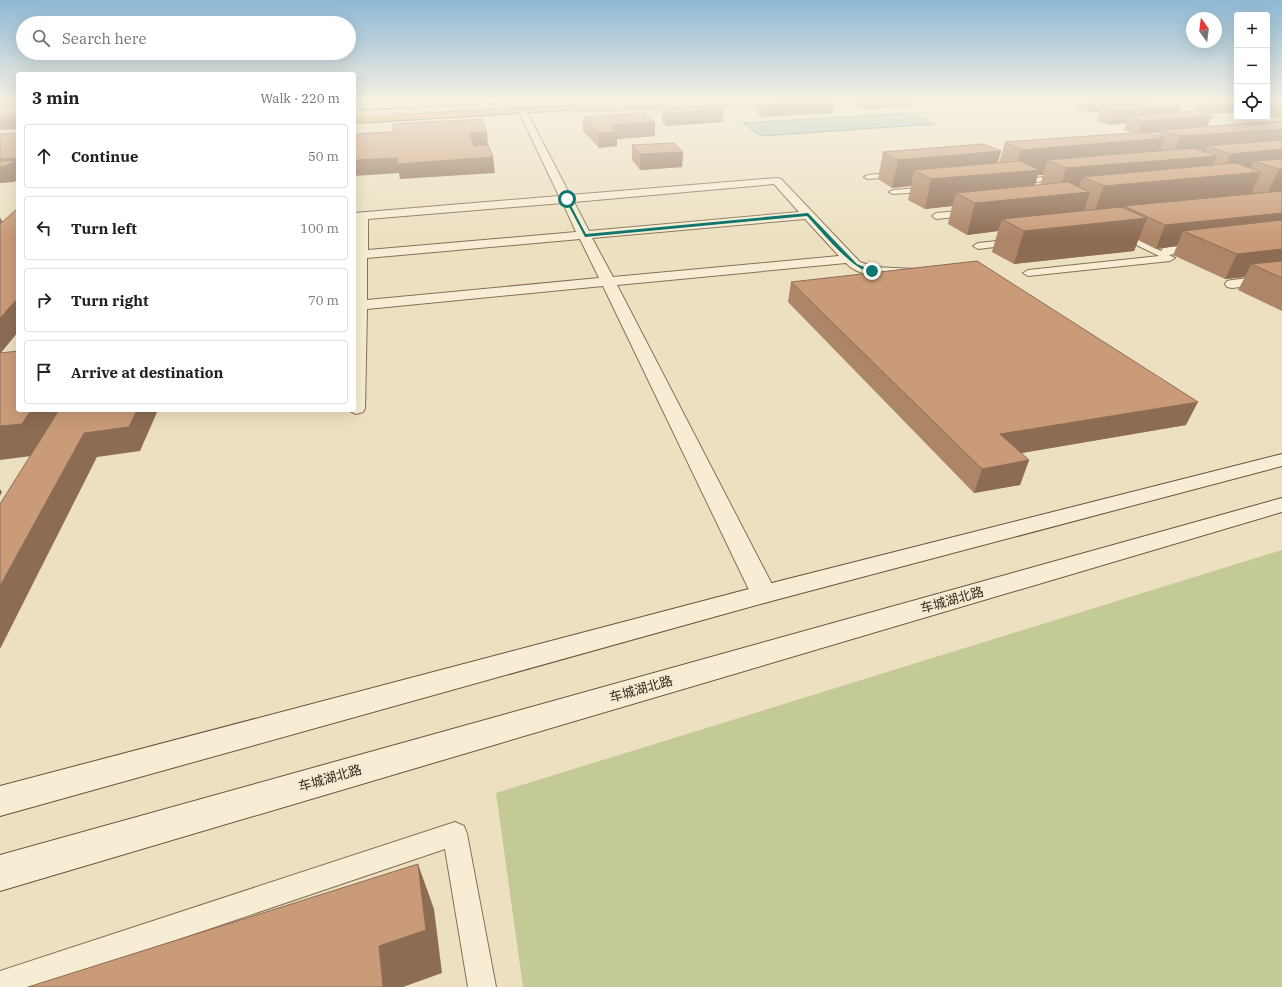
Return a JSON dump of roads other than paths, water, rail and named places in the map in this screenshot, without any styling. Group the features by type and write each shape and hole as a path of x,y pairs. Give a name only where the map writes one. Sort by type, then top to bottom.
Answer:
{"street":[{"path":"540,146 764,594"},
{"path":"356,408 359,305 357,255 358,217 777,181 855,265 872,271 927,273"},
{"path":"357,255 585,236 808,214"},
{"path":"1168,251 1214,246"},
{"path":"359,305 850,259"},
{"path":"1232,284 1282,278"},
{"path":"0,801 764,594 1282,460"},
{"name":"车城湖北路","path":"0,873 1282,505"}],"lane":[{"path":"868,177 906,174"},
{"path":"1032,192 1008,181 1073,176"},
{"path":"893,192 941,188"},
{"path":"936,216 982,212"},
{"path":"1028,273 1170,258 1115,228"},
{"path":"978,246 1024,241"},
{"path":"0,985 455,834 482,987"}]}
